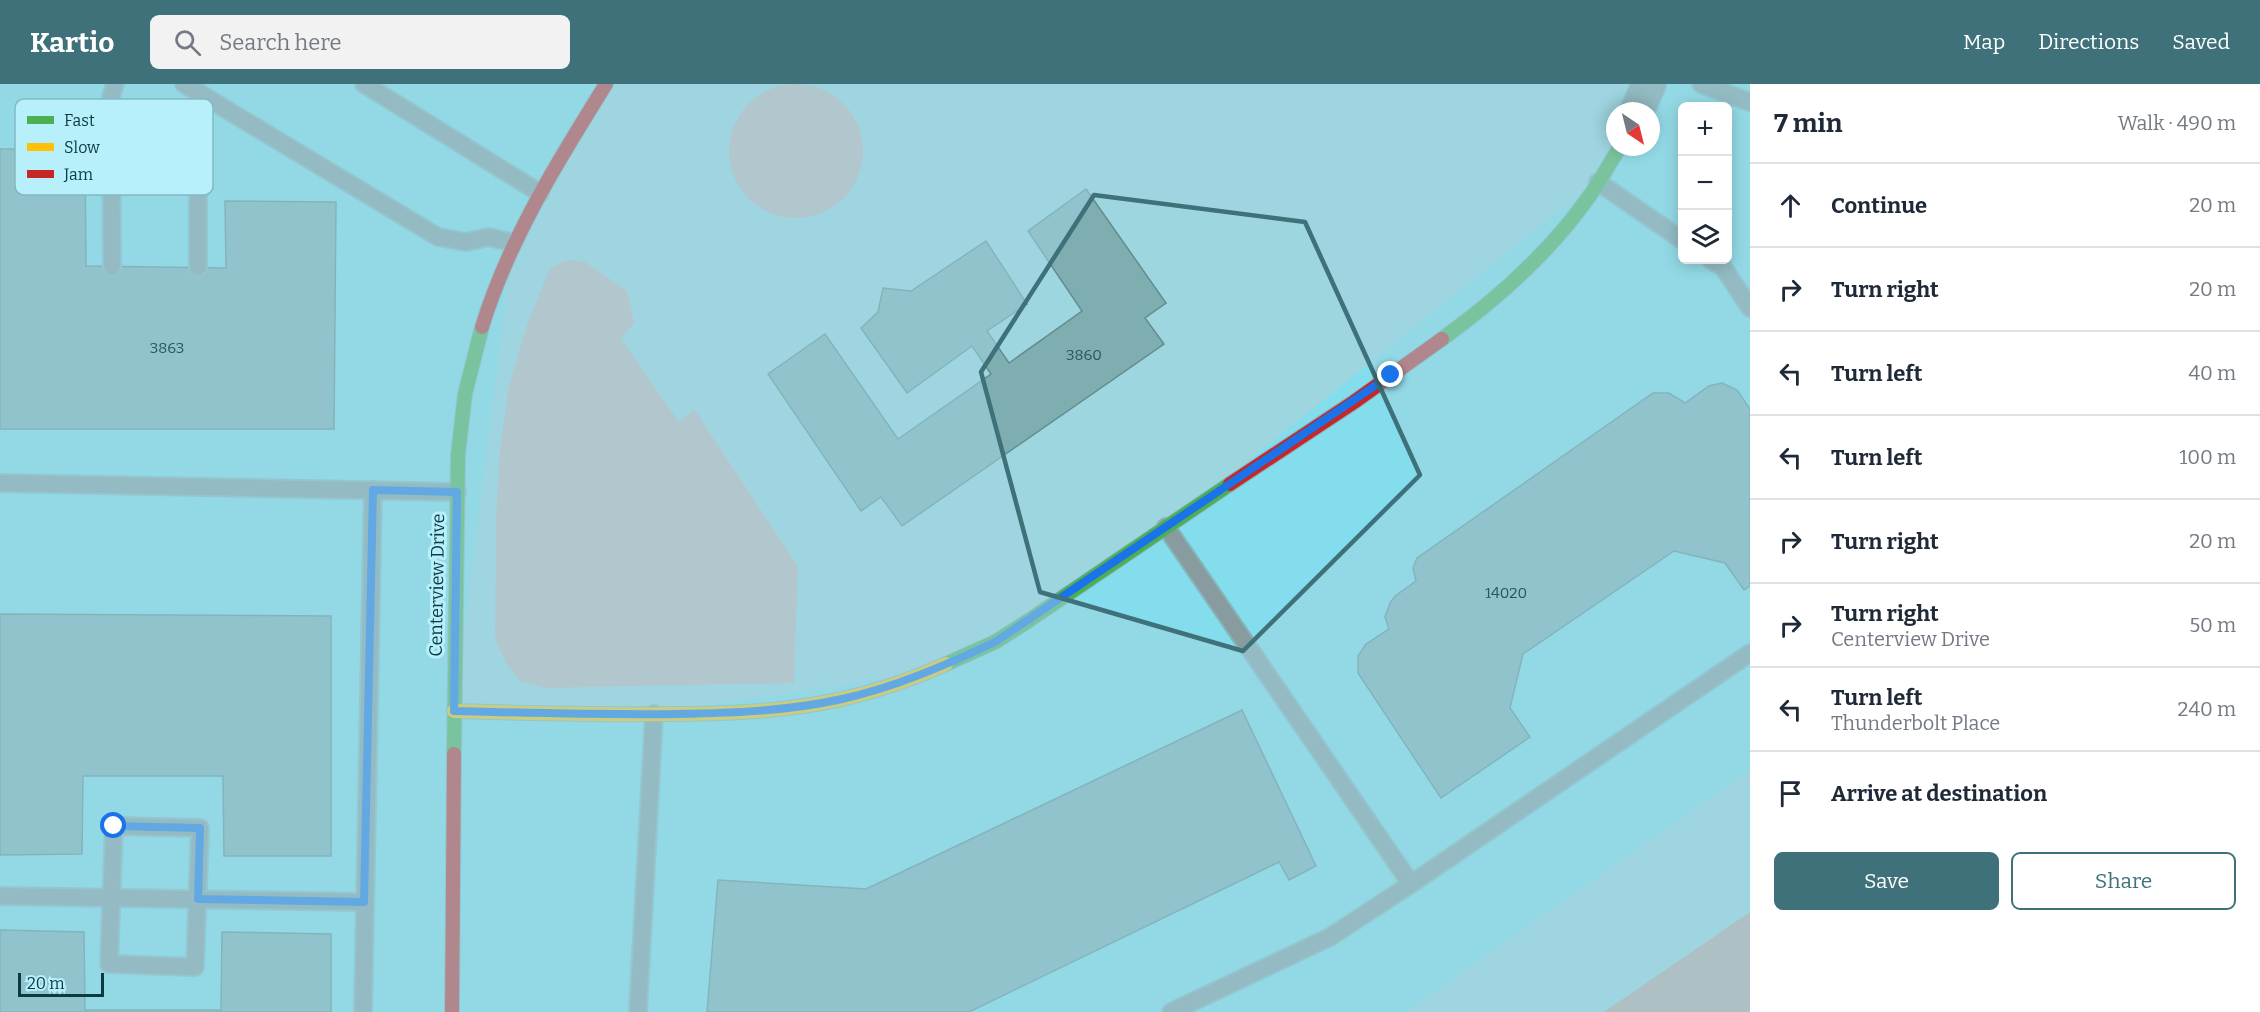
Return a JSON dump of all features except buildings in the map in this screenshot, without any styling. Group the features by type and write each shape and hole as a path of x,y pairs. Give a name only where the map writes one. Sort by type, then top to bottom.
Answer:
{"street":[{"name":"Centerview Drive","path":"452,1012 457,492 459,436 472,356 497,280 513,243 540,193 606,84"},
{"path":"1641,102 1649,84"},
{"path":"454,711 654,714 743,712 810,705 875,691 937,670 995,642 1023,624 1391,375 1472,317 1544,251 1598,182 1614,156"}],"lane":[{"path":"111,99 115,84"},
{"path":"364,84 540,193"},
{"path":"1701,84 1750,102"},
{"path":"191,88 209,99"},
{"path":"213,101 438,237 466,242 489,237 513,243"},
{"path":"1598,182 1678,237"},
{"path":"112,195 112,267"},
{"path":"195,195 198,267"},
{"path":"1718,264 1723,267 1750,308"},
{"path":"0,483 457,492"},
{"path":"363,1012 373,490"},
{"path":"1166,527 1411,884"},
{"path":"1171,1012 1330,937 1750,653"},
{"path":"638,1012 654,714"},
{"path":"114,826 200,828 198,899 195,967 109,964 114,826"},
{"path":"0,896 364,902"}],"highlighted area":[{"path":"1094,195 1305,222 1420,475 1243,651 1040,592 981,372"}],"shaded area":[{"path":"0,84 609,84 513,243 454,711 654,714 937,670 1166,527 1603,175 1612,156 1660,156 1660,102 1650,102 1647,84 1750,84 1750,770 1405,1012 0,1012"},
{"path":"796,84 822,89 843,104 858,125 863,151 858,177 843,198 822,213 796,218 770,213 749,198 734,177 729,151 734,125 749,104 770,89"},
{"path":"566,260 584,261 627,291 634,323 621,339 679,422 694,409 798,566 794,683 545,688 520,681 505,662 495,638 496,518 500,447 509,386 526,328 550,268"},
{"path":"1750,912 1750,1012 1604,1012"}],"traffic: fast":[{"path":"1442,339 1502,292 1556,238 1592,192 1614,156"},
{"path":"454,754 458,455 465,394 482,327"},
{"path":"946,664 995,642 1230,484"}],"traffic: slow":[{"path":"454,711 638,714 776,709 842,699 869,692 908,680 946,664"}],"traffic: jam":[{"path":"482,327 493,294 520,232 606,84"},
{"path":"1230,484 1354,402 1442,339"},
{"path":"452,1012 454,754"}],"route":[{"path":"114,826 200,828 198,899 364,902 373,490 457,492 454,711 640,714 743,712 810,705 875,691 937,670 995,642 1391,375"}]}
